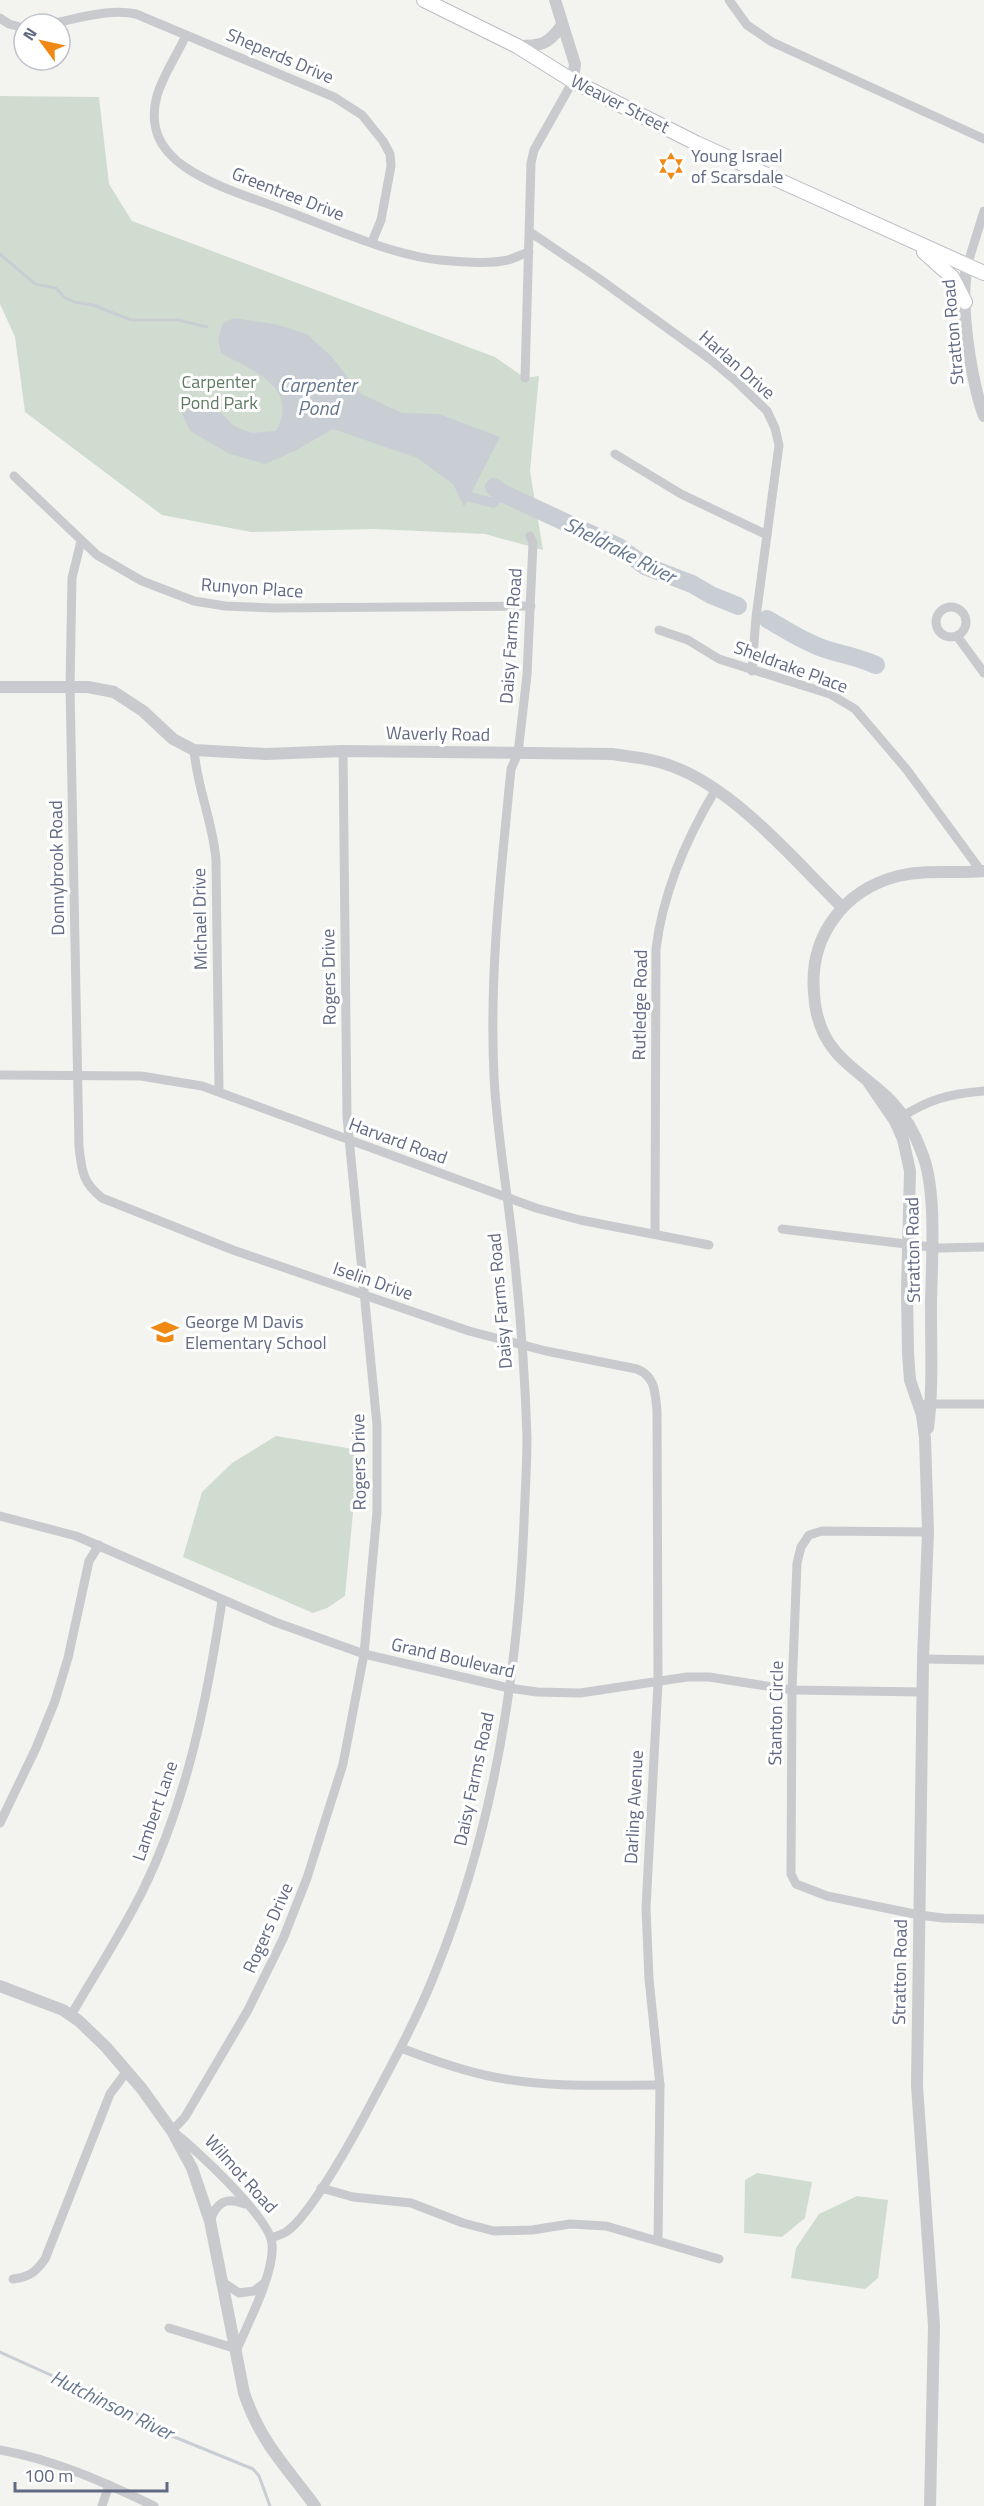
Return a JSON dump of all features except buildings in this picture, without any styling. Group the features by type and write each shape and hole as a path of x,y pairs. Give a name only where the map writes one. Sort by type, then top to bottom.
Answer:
{"main road":[{"name":"Weaver Street","path":"424,0 517,46 573,81 696,143 984,273"},
{"path":"914,242 946,270 958,286 965,302"}],"street":[{"path":"525,378 530,192 534,150 573,81 575,64 555,0"},
{"path":"729,0 747,25 772,42 984,140"},
{"name":"Sheperds Drive","path":"72,20 124,12 151,19 334,97 356,110 375,130 390,154 391,166 381,220 372,242"},
{"path":"517,46 537,46 544,43 553,37 562,24"},
{"name":"Greentree Drive","path":"186,34 164,75 157,94 155,110 158,136 173,158 213,182 372,242 439,260 508,260 529,252"},
{"name":"Stratton Road","path":"984,211 964,282 971,367 984,416"},
{"name":"Harlan Drive","path":"530,232 710,359 767,411 775,428 779,445 756,617 752,671"},
{"path":"615,454 681,494 767,535"},
{"name":"Runyon Place","path":"14,476 97,555 161,590 194,601 225,606 275,608 531,606"},
{"name":"Daisy Farms Road","path":"271,2238 292,2226 321,2188 355,2134 401,2048 435,1973 470,1874 500,1744 509,1688 521,1602 527,1441 513,1242 506,1197 494,1074 494,979 499,880 511,769 518,753 527,675 533,543 530,536"},
{"name":"Donnybrook Road","path":"81,541 72,578 70,687 77,1075 81,1170 87,1185 94,1192"},
{"name":"Sheldrake Place","path":"660,630 688,640 719,659 830,694 855,709 906,770 983,871"},
{"path":"957,636 984,673"},
{"name":"Waverly Road","path":"0,687 101,688 123,697 173,739 194,750 266,754 343,751 612,754 648,759 674,767 716,789 750,818 842,907"},
{"name":"Michael Drive","path":"194,750 196,771 214,834 216,860 219,1091"},
{"name":"Rogers Drive","path":"172,2130 184,2117 220,2060 283,1939 307,1878 343,1764 364,1654 377,1512 377,1425 347,1117 343,751"},
{"name":"Rutledge Road","path":"655,1233 658,927 668,889 684,849 716,789"},
{"name":"Stratton Road","path":"930,2506 934,2326 917,2112 923,1659 928,1532 925,1438 929,1427 924,1404 932,1247 930,1190 923,1154 899,1119 835,1050 821,1027 815,1009 813,983 816,950 824,933 842,907 858,893 899,876 926,872 983,871"},
{"name":"Harvard Road","path":"0,1076 141,1076 178,1080 219,1091 248,1104 506,1197 580,1220 709,1245"},
{"path":"899,1119 919,1105 939,1097 984,1091"},
{"name":"Stratton Road","path":"899,1119 910,1171 907,1291 910,1380 924,1404"},
{"name":"Iselin Drive","path":"94,1192 102,1198 222,1246 469,1332 637,1369 649,1376"},
{"path":"782,1229 932,1247 984,1247"},
{"name":"Darling Avenue","path":"649,1376 654,1385 657,1411 658,1683 646,1908 649,1979 660,2085 658,2240"},
{"path":"924,1404 984,1404"},
{"name":"Grand Boulevard","path":"0,1516 76,1536 222,1601 364,1654 509,1688 537,1692 580,1693 687,1677 709,1677 792,1690 923,1692"},
{"name":"Stanton Circle","path":"919,1915 827,1896 802,1887 793,1880 792,1690 797,1563 801,1547 809,1535 822,1531 928,1532"},
{"path":"0,1823 36,1748 55,1701 78,1617 89,1561 99,1545"},
{"name":"Lambert Lane","path":"71,2015 129,1917 162,1846 185,1781 201,1719 222,1601"},
{"path":"923,1659 984,1660"},
{"path":"919,1915 984,1919"},
{"name":"Wilmot Road","path":"0,1986 32,1997 71,2015 106,2047 172,2130 192,2168 210,2221 244,2393 261,2434 274,2455 315,2506"},
{"path":"401,2048 444,2064 495,2078 581,2085 660,2085"},
{"path":"12,2279 27,2277 35,2272 45,2259 110,2094 127,2071"},
{"name":"Wilmot Road","path":"172,2130 200,2152 247,2205 271,2238 272,2254 263,2284 237,2349"},
{"path":"321,2188 353,2198 411,2203 483,2229 511,2232 587,2223 606,2226 719,2259"},
{"path":"210,2221 217,2206 222,2202 231,2199 247,2205"},
{"path":"224,2283 239,2294 254,2291 263,2284"},
{"path":"170,2328 237,2349"},
{"path":"0,2450 40,2458 109,2485 154,2506"},
{"path":"102,2506 109,2485"}],"green space":[{"name":"Carpenter Pond Park","path":"0,96 99,97 109,184 132,221 495,357 525,378 539,376 530,471 543,550 485,534 374,529 251,532 162,515 25,412 15,337 0,304"},
{"path":"276,1436 359,1450 345,1596 327,1608 313,1613 183,1557 202,1492 232,1463"},
{"path":"757,2173 812,2182 805,2218 782,2237 744,2233 745,2180"},
{"path":"857,2196 888,2200 878,2278 865,2289 791,2278 796,2248 819,2214"}],"water":[{"name":"Carpenter Pond","path":"234,318 275,324 307,334 331,356 361,394 402,413 439,414 500,437 464,507 453,484 417,458 333,429 295,451 265,464 230,454 190,431 182,414 195,403 216,408 234,426 252,433 276,431 282,416 282,403 278,392 270,382 221,353 218,340 223,323"}],"waterway":[{"name":"Sheldrake River","path":"0,254 35,284 56,288 64,297 74,302 93,305 131,320 178,320 207,327"},
{"name":"Sheldrake River","path":"494,487 502,493 619,547 645,566 692,584 738,606"},
{"name":"Sheldrake River","path":"470,497 493,503 502,493"},
{"name":"Sheldrake River","path":"767,619 814,645 876,665"},
{"name":"Hutchinson River","path":"0,2352 139,2415 172,2436 253,2469 259,2476 270,2506"}],"place":[{"name":"Young Israel of Scarsdale","path":"671,166"},
{"name":"George M Davis Elementary School","path":"165,1332"}]}
